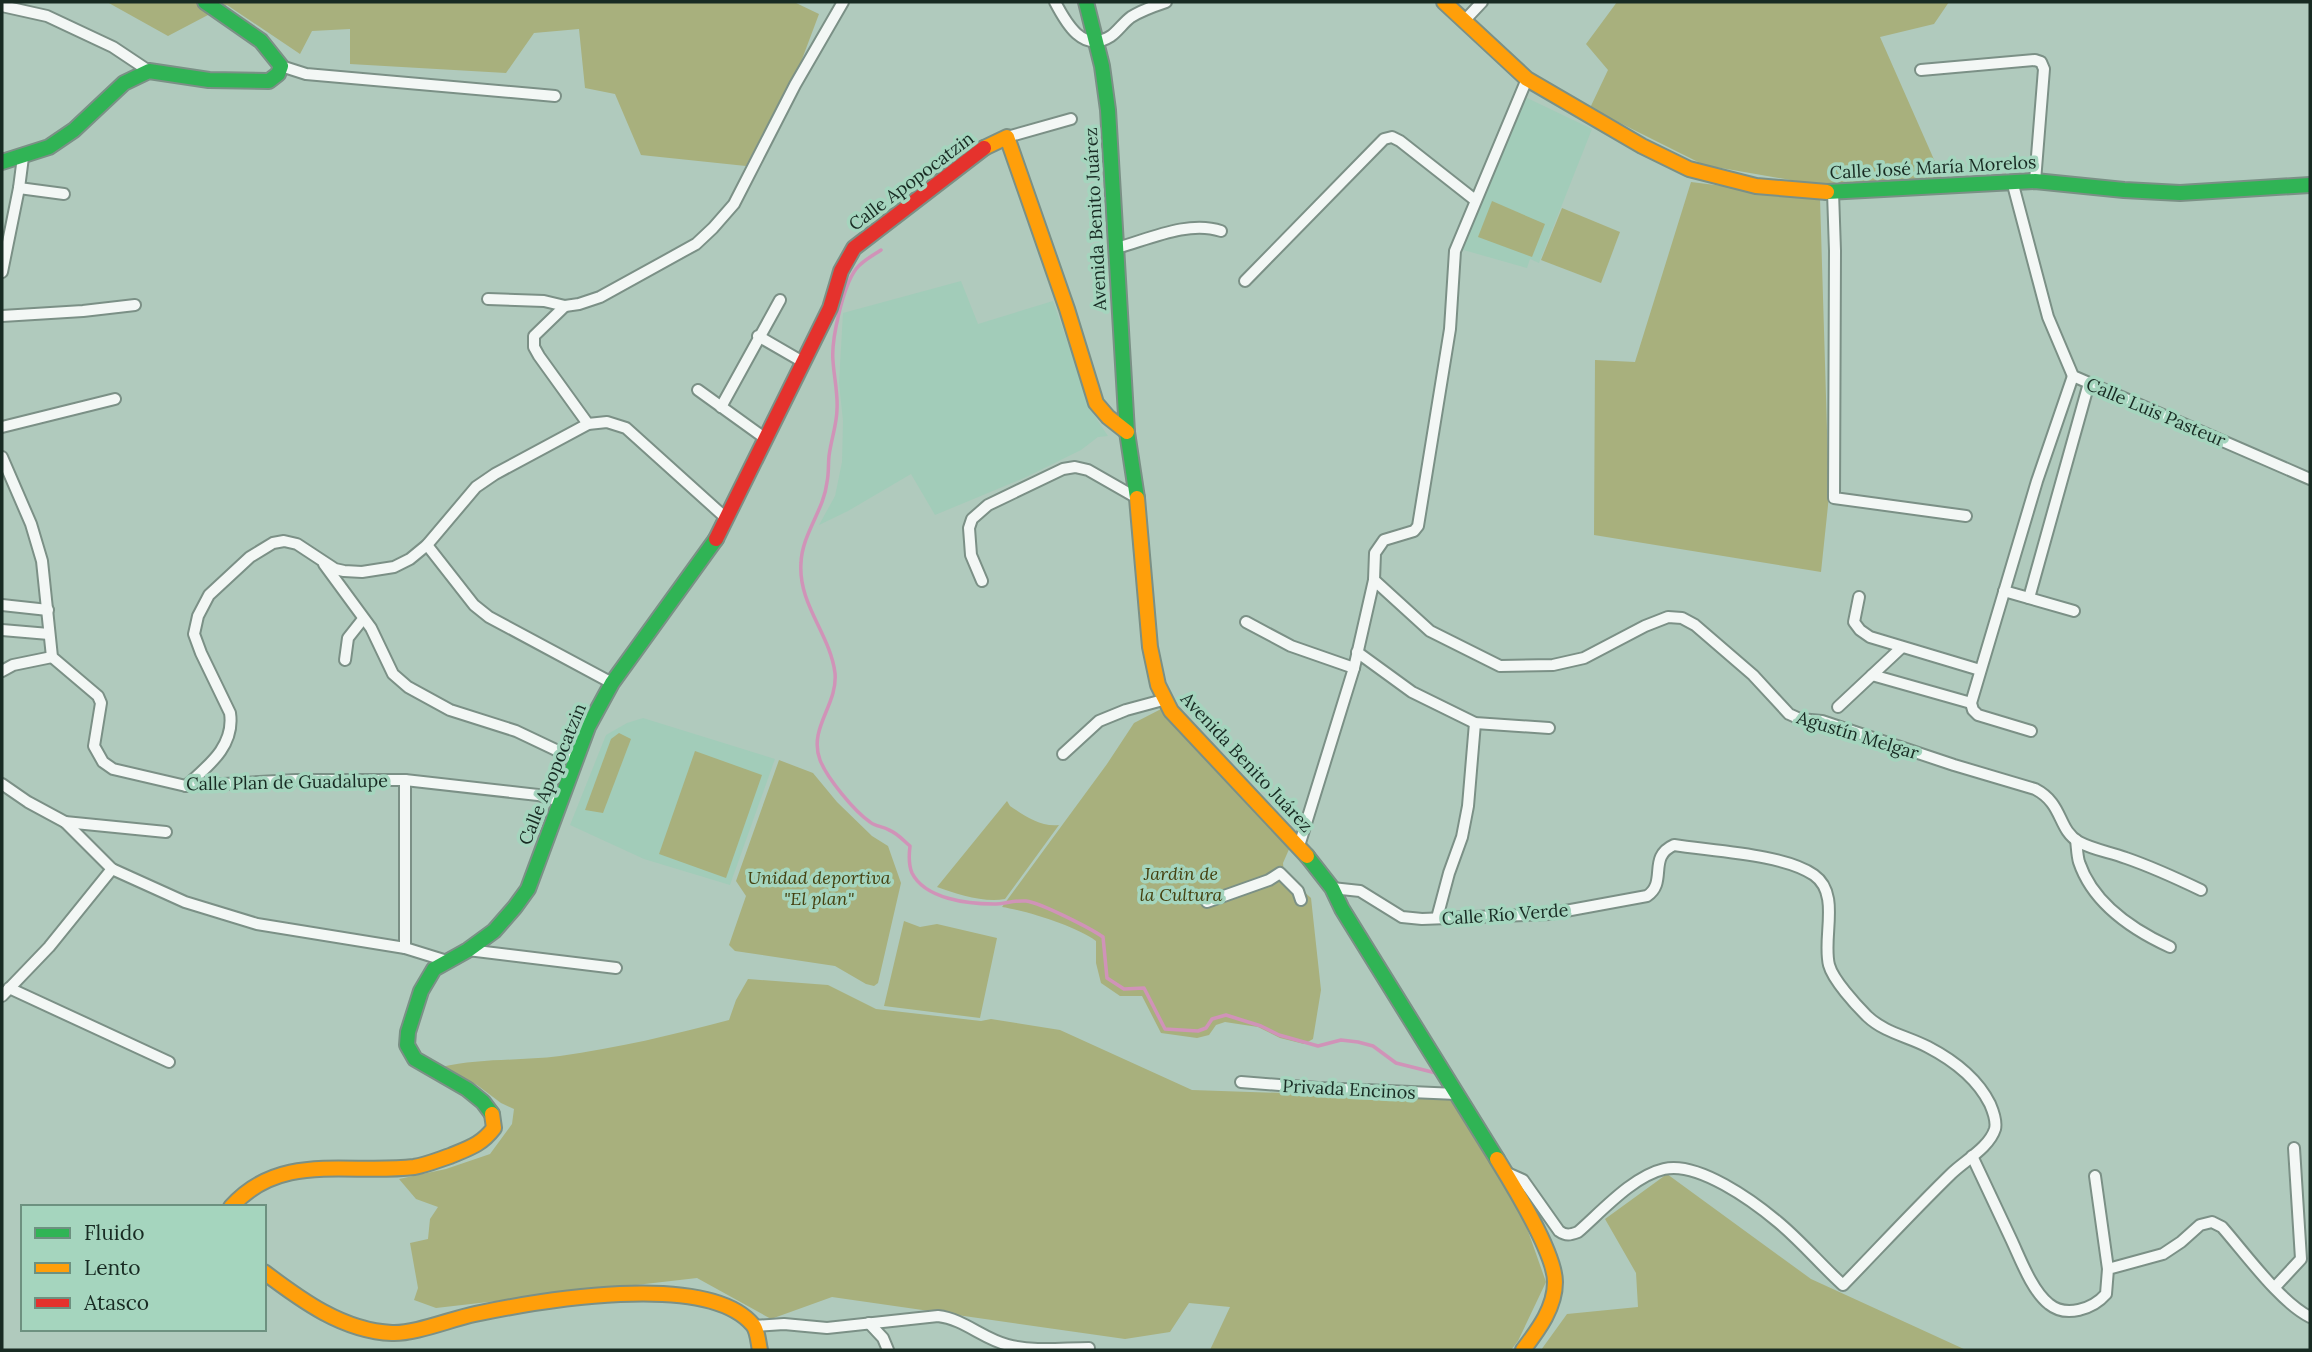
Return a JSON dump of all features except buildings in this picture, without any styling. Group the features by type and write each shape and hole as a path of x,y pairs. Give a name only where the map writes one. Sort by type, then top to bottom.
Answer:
{"main road":[{"path":"2,161 50,147 74,130 124,83 149,71 209,80 269,81 278,74 281,66 261,41 205,2"},
{"name":"Avenida Benito Juárez","path":"1086,2 1102,66 1108,110 1127,432 1137,498 1150,647 1158,685 1163,700 1180,721 1299,846 1332,887 1342,909 1452,1094 1505,1172 1548,1252 1555,1281 1548,1312 1523,1350"},
{"name":"Calle José María Morelos","path":"1444,2 1527,79 1642,146 1689,169 1756,186 1833,192 2035,181 2136,191 2192,193 2310,184"},
{"path":"1007,137 1067,309 1096,403 1127,432"},
{"name":"Calle Apopocatzin","path":"233,1205 258,1182 275,1176 302,1170 416,1167 478,1146 491,1135 495,1127 494,1117 488,1106 479,1097 415,1059 408,1049 407,1039 412,1021 429,975 498,928 516,909 528,889 589,727 612,683 712,545 727,519 830,308 846,259 855,248 961,164 1007,137"},
{"path":"266,1274 328,1315 371,1330 395,1333 490,1311 623,1293 669,1293 712,1301 747,1318 754,1326 760,1350"}],"street":[{"path":"488,299 544,301 565,306 579,304 600,297 696,244 733,204 795,85 843,2"},
{"path":"1055,2 1080,37 1096,42 1107,38 1144,9 1166,2"},
{"path":"1465,20 1482,2"},
{"path":"2,6 47,16 113,47 149,71"},
{"path":"1921,70 2035,60 2040,62 2044,69 2035,181"},
{"path":"281,66 306,74 555,96"},
{"path":"1299,846 1354,668 1374,580 1375,552 1384,540 1414,531 1418,526 1450,329 1455,251 1527,79"},
{"name":"Calle Apopocatzin","path":"1007,137 1071,119"},
{"path":"1245,281 1384,139 1392,137 1400,141 1475,200"},
{"path":"2,272 23,157"},
{"name":"Calle Luis Pasteur","path":"2012,181 2048,317 2073,376 2310,479"},
{"path":"19,188 64,194"},
{"path":"1833,192 1834,498 1966,516"},
{"path":"1117,248 1184,229 1207,226 1221,231"},
{"path":"721,407 780,300"},
{"path":"2,316 135,305"},
{"path":"565,306 534,336 534,347 588,424"},
{"path":"758,336 803,362"},
{"path":"2031,731 1978,715 1971,703 2073,376"},
{"path":"2029,598 2089,383"},
{"path":"698,390 766,439"},
{"path":"2,427 115,398"},
{"path":"2058,421 2077,428"},
{"path":"186,786 222,750 232,723 194,634 198,616 209,595 250,557 273,543 284,541 297,544 335,569 362,572 394,567 410,559 427,545 476,487 495,474 588,424 607,422 626,428 727,519"},
{"path":"2,457 31,524 42,561 52,657 13,665 2,671"},
{"path":"982,581 971,555 969,528 972,519 988,505 1063,469 1075,467 1088,470 1137,498"},
{"path":"427,545 474,605 489,617 612,683"},
{"path":"320,559 376,635 393,674 408,687 450,710 516,731 575,759"},
{"name":"Agustín Melgar","path":"1374,580 1430,631 1500,666 1553,665 1584,657 1657,621 1668,617 1682,618 1695,625 1753,674 1789,714 1800,719 1822,721 2035,789 2054,802 2066,829 2076,840"},
{"path":"2004,591 2074,611"},
{"path":"1859,597 1854,622 1870,637 1980,670"},
{"path":"2,605 48,610"},
{"path":"345,660 348,638 363,619"},
{"path":"1246,622 1291,646 1354,668"},
{"path":"2,630 49,634"},
{"path":"1838,707 1901,648"},
{"path":"1357,652 1412,692 1475,723 1549,728"},
{"name":"Calle Plan de Guadalupe","path":"52,657 98,696 101,703 94,746 103,762 113,769 186,786 296,780 405,780 538,795 560,801"},
{"path":"1872,675 1971,703"},
{"path":"1063,754 1098,721 1163,700"},
{"path":"1437,918 1462,837 1468,806 1475,723"},
{"path":"405,780 405,948"},
{"path":"2,784 65,822 112,869 185,902 257,923 405,948 447,961"},
{"path":"65,822 166,832"},
{"path":"2076,840 2092,848 2152,867 2201,890"},
{"path":"2076,840 2079,861 2088,881 2106,904 2143,934 2170,947"},
{"name":"Calle Río Verde","path":"1332,887 1367,894 1402,917 1422,919 1549,914 1641,898 1653,892 1661,855 1665,849 1674,845 1761,857 1797,865 1816,876 1826,890 1829,900 1826,942 1830,968 1848,995 1882,1029 1927,1046 1965,1071 1985,1094 1993,1111 1996,1127 1990,1139 1972,1156"},
{"path":"112,869 49,947 5,992 169,1062"},
{"path":"1207,902 1269,880 1280,873 1298,891 1301,900"},
{"path":"468,950 616,968"},
{"name":"Privada Encinos","path":"1241,1082 1452,1094"},
{"path":"2275,1287 2301,1259 2294,1148"},
{"path":"1505,1172 1523,1180 1559,1231 1570,1235 1578,1232 1628,1189 1650,1175 1665,1169 1679,1169 1709,1177 1778,1222 1843,1285 1952,1172 1972,1156 2038,1293 2049,1305 2065,1311 2085,1309 2106,1294 2108,1269 2095,1176"},
{"path":"2108,1269 2163,1254 2200,1225 2212,1222 2222,1227 2275,1287 2302,1313 2310,1317"},
{"path":"754,1326 784,1324 827,1328 938,1316 955,1320 1008,1345 1028,1348 1090,1348"},
{"path":"869,1323 883,1338 888,1350"}],"shaded area":[{"path":"1523,96 1592,129 1539,263 1530,259 1527,268 1460,249"},
{"path":"961,281 978,324 1053,301 1092,412 1108,436 1098,437 1081,450 1024,478 935,515 911,474 819,525 835,496 842,462 843,421 839,383 843,313"},
{"path":"643,718 775,759 730,885 644,859 570,825 606,735 627,723"}],"green space":[{"path":"107,2 794,2 819,14 801,62 746,166 641,155 615,94 585,88 579,29 534,33 506,73 350,64 350,29 312,31 300,54 227,5 168,36"},
{"path":"1617,2 1949,2 1934,24 1880,37 1943,180 1831,187 1704,165 1590,108 1608,70 1586,44"},
{"path":"1691,182 1820,198 1829,496 1821,572 1594,535 1595,360 1635,362"},
{"path":"1492,201 1545,224 1532,257 1478,237"},
{"path":"1562,208 1620,232 1601,283 1541,260"},
{"name":"Jardin de la Cultura","path":"1161,709 1290,847 1283,863 1284,874 1311,898 1321,990 1313,1039 1304,1044 1280,1038 1258,1027 1225,1022 1216,1025 1209,1035 1197,1038 1161,1033 1142,996 1120,996 1101,983 1096,963 1096,941 1051,920 1002,907 1134,723"},
{"path":"619,733 631,739 603,813 585,810 611,739"},
{"path":"695,751 762,775 726,878 659,854"},
{"name":"Unidad deportiva \"El plan\"","path":"779,760 813,773 837,802 872,836 888,846 901,883 878,983 874,986 835,966 735,951 729,945 746,896 736,881"},
{"path":"1007,801 1010,806 1033,820 1059,825 1005,899 980,899 937,887"},
{"path":"904,921 920,927 937,924 997,938 980,1018 884,1006"},
{"path":"748,979 828,985 876,1009 981,1021 991,1019 1060,1030 1192,1090 1461,1099 1523,1217 1546,1282 1518,1341 1511,1350 1210,1350 1230,1307 1189,1303 1170,1332 1125,1339 832,1297 771,1319 697,1278 436,1308 414,1300 418,1288 410,1243 428,1239 430,1219 438,1207 416,1199 399,1179 446,1169 490,1154 512,1124 514,1109 477,1085 441,1067 581,1053 645,1041 729,1020"},
{"path":"1667,1174 1811,1279 1966,1350 1541,1350 1567,1314 1638,1307 1636,1273 1605,1219"}],"waterway":[{"path":"881,250 856,269 839,314 833,352 837,415 829,456 828,479 822,502 805,542 801,563 804,592 827,645 835,673 835,685 820,727 817,748 820,760 835,785 872,824 895,833 910,846 912,873 927,889 948,898 972,903 1026,901 1065,916 1103,937 1107,978 1124,989 1144,988 1165,1029 1198,1031 1206,1028 1212,1019 1226,1015 1318,1046 1341,1040 1358,1042 1373,1046 1396,1063 1436,1073 1448,1090"},
{"path":"1452,1097 1477,1138"}],"traffic: fast":[{"path":"2,162 49,147 74,130 124,83 149,71 209,80 269,81 278,74 281,66 261,41 205,2"},
{"path":"1086,2 1102,66 1108,110 1127,432 1137,498"},
{"path":"1827,192 2035,181 2180,193 2310,185"},
{"path":"492,1114 483,1102 467,1089 415,1059 407,1045 408,1032 421,991 434,969 468,950 494,931 528,889 588,727 612,683 716,539"},
{"path":"1307,856 1332,888 1342,909 1497,1159"}],"traffic: slow":[{"path":"1444,2 1527,79 1642,146 1689,169 1756,186 1827,192"},
{"path":"984,148 1007,137 1067,309 1096,403 1127,432"},
{"path":"1137,498 1150,647 1158,685 1171,711 1307,856"},
{"path":"233,1205 251,1190 272,1178 294,1172 414,1167 450,1156 474,1145 489,1134 494,1128 492,1114"},
{"path":"1497,1159 1541,1237 1555,1282 1549,1310 1523,1350"},
{"path":"266,1273 308,1303 340,1320 357,1327 392,1333 411,1331 503,1308 578,1297 661,1294 699,1298 730,1308 753,1325 760,1350"}],"traffic: jam":[{"path":"716,539 830,308 841,271 854,248 984,148"}]}
